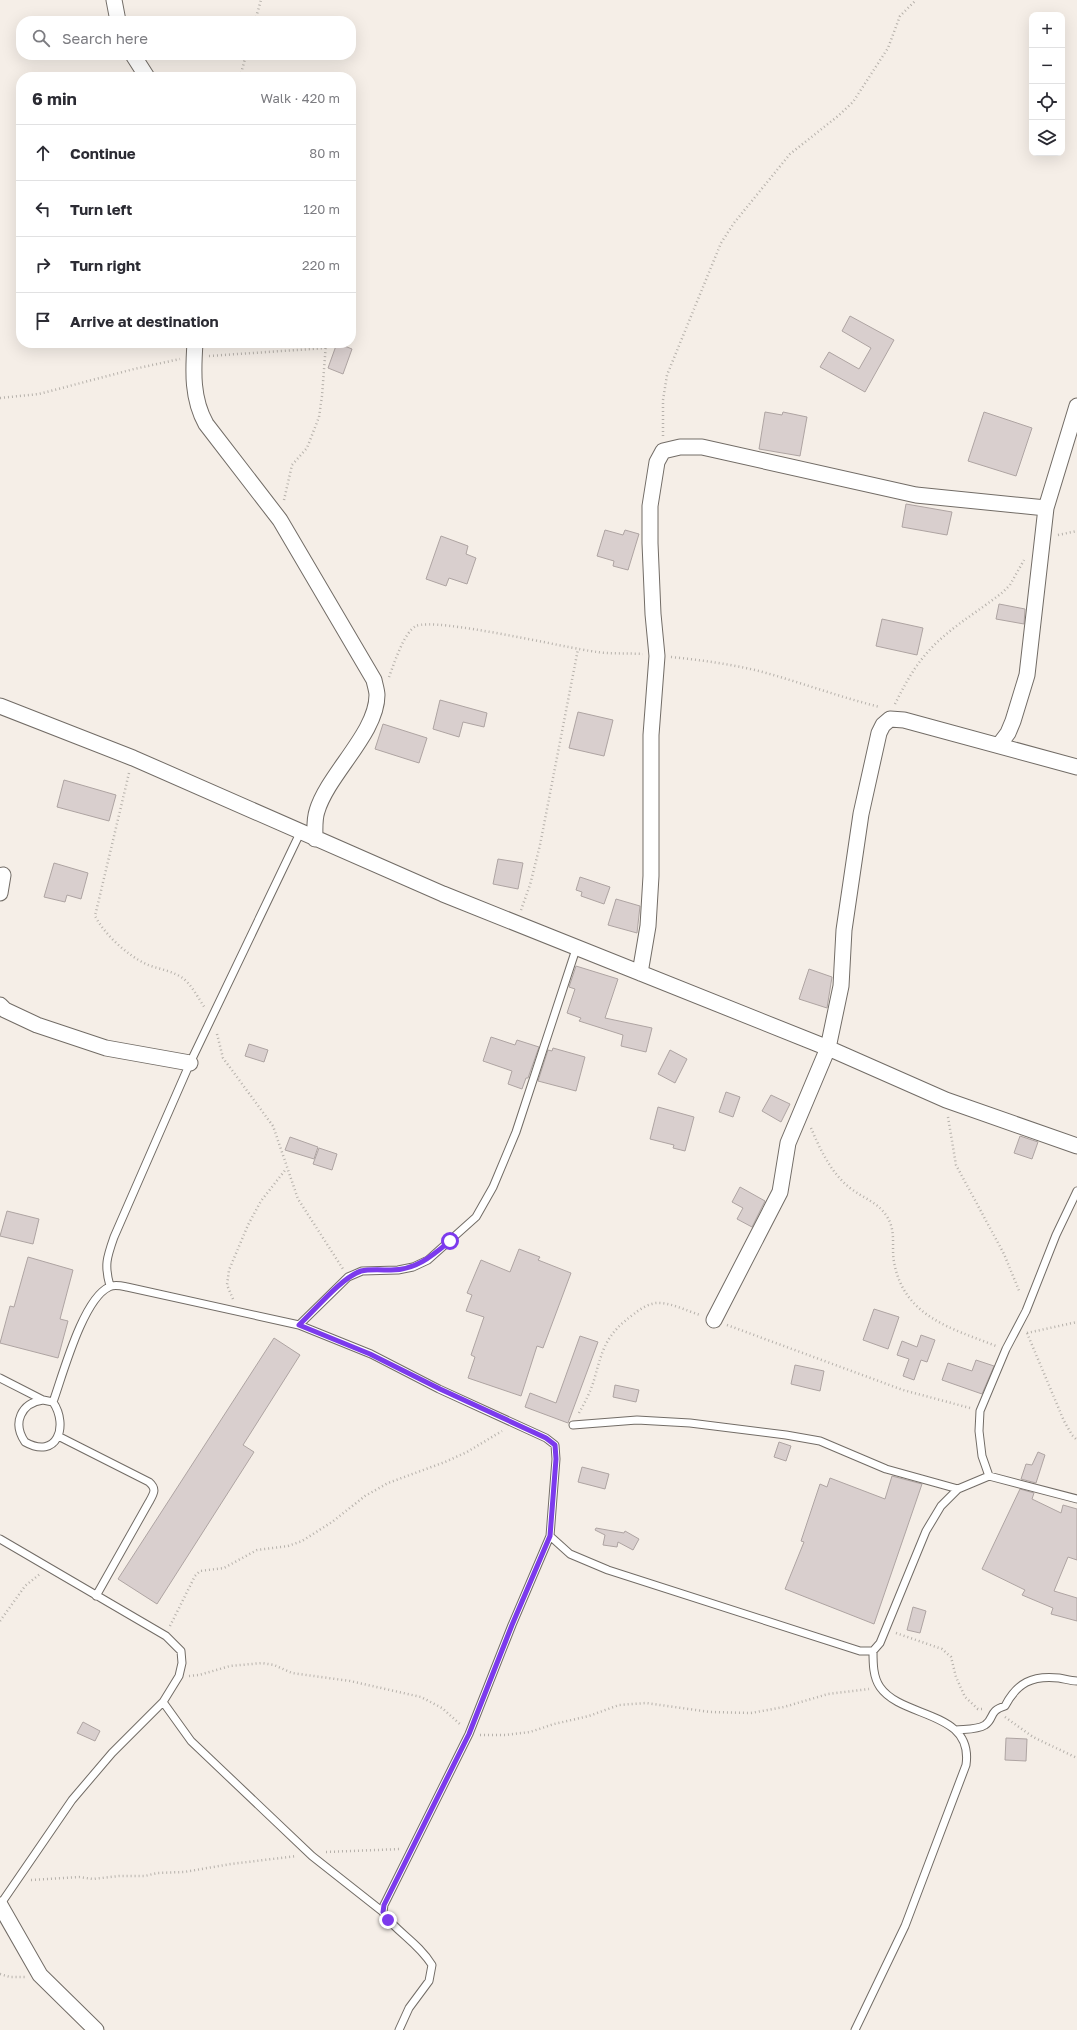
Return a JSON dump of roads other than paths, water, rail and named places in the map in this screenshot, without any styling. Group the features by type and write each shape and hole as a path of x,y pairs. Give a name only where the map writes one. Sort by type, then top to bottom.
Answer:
{"street":[{"path":"114,0 117,16"},
{"path":"136,60 144,72"},
{"path":"195,349 194,383 198,410 206,424 280,520 374,680 377,695 376,709 368,726 330,784 320,805 316,820 315,839"},
{"path":"999,745 1008,733 1014,721 1027,675 1046,508 1077,406"},
{"path":"640,974 648,926 652,876 651,735 657,656 652,606 650,506 657,462 663,451 680,447 702,447 916,495 1046,508"},
{"path":"0,706 133,758 301,831 315,839 516,924 577,946 640,974 828,1048 946,1100 1077,1146"},
{"path":"714,1320 780,1192 788,1143 828,1048 841,986 844,930 861,814 879,733 883,725 891,714 904,720 1077,767"},
{"path":"0,893 3,875"},
{"path":"0,1005 5,1010 37,1025 106,1048 190,1063"},
{"path":"0,1905 40,1975 96,2030"}],"lane":[{"path":"110,1286 106,1271 106,1258 190,1063 212,1020 301,831"},
{"path":"299,1325 348,1277 362,1271 398,1270 412,1267 428,1260 476,1217 493,1186 516,1132 577,946"},
{"path":"989,1476 982,1456 979,1431 980,1411 1006,1349 1026,1311 1056,1236 1077,1191"},
{"path":"53,1402 86,1313 100,1293 110,1286 127,1287 299,1325 370,1354 440,1389 546,1438 555,1445 556,1459 550,1536 512,1625 469,1734 384,1905 383,1912"},
{"path":"0,1378 44,1400 53,1402 59,1410 61,1429 58,1436 47,1446 38,1447 25,1442 22,1436 20,1421 22,1412 33,1402 44,1400"},
{"path":"573,1425 637,1420 690,1423 786,1435 820,1441 886,1469 958,1489"},
{"path":"58,1436 149,1482 154,1486 155,1491 96,1596"},
{"path":"855,2030 904,1926 966,1765 968,1752 964,1741 956,1730 894,1698 880,1687 874,1674 873,1651 880,1643 887,1630 926,1531 941,1506 958,1489 989,1476 1077,1499"},
{"path":"550,1536 570,1554 608,1570 860,1651 873,1651"},
{"path":"0,1539 166,1636 181,1651 182,1663 179,1676 163,1702 112,1752 72,1800 20,1879 0,1905"},
{"path":"956,1730 971,1729 985,1725 996,1709 1006,1706 1018,1686 1029,1681 1057,1678 1077,1681"},
{"path":"163,1702 191,1741 312,1856 383,1912 388,1920 412,1941 432,1965 429,1981 409,2008 399,2030"}]}
